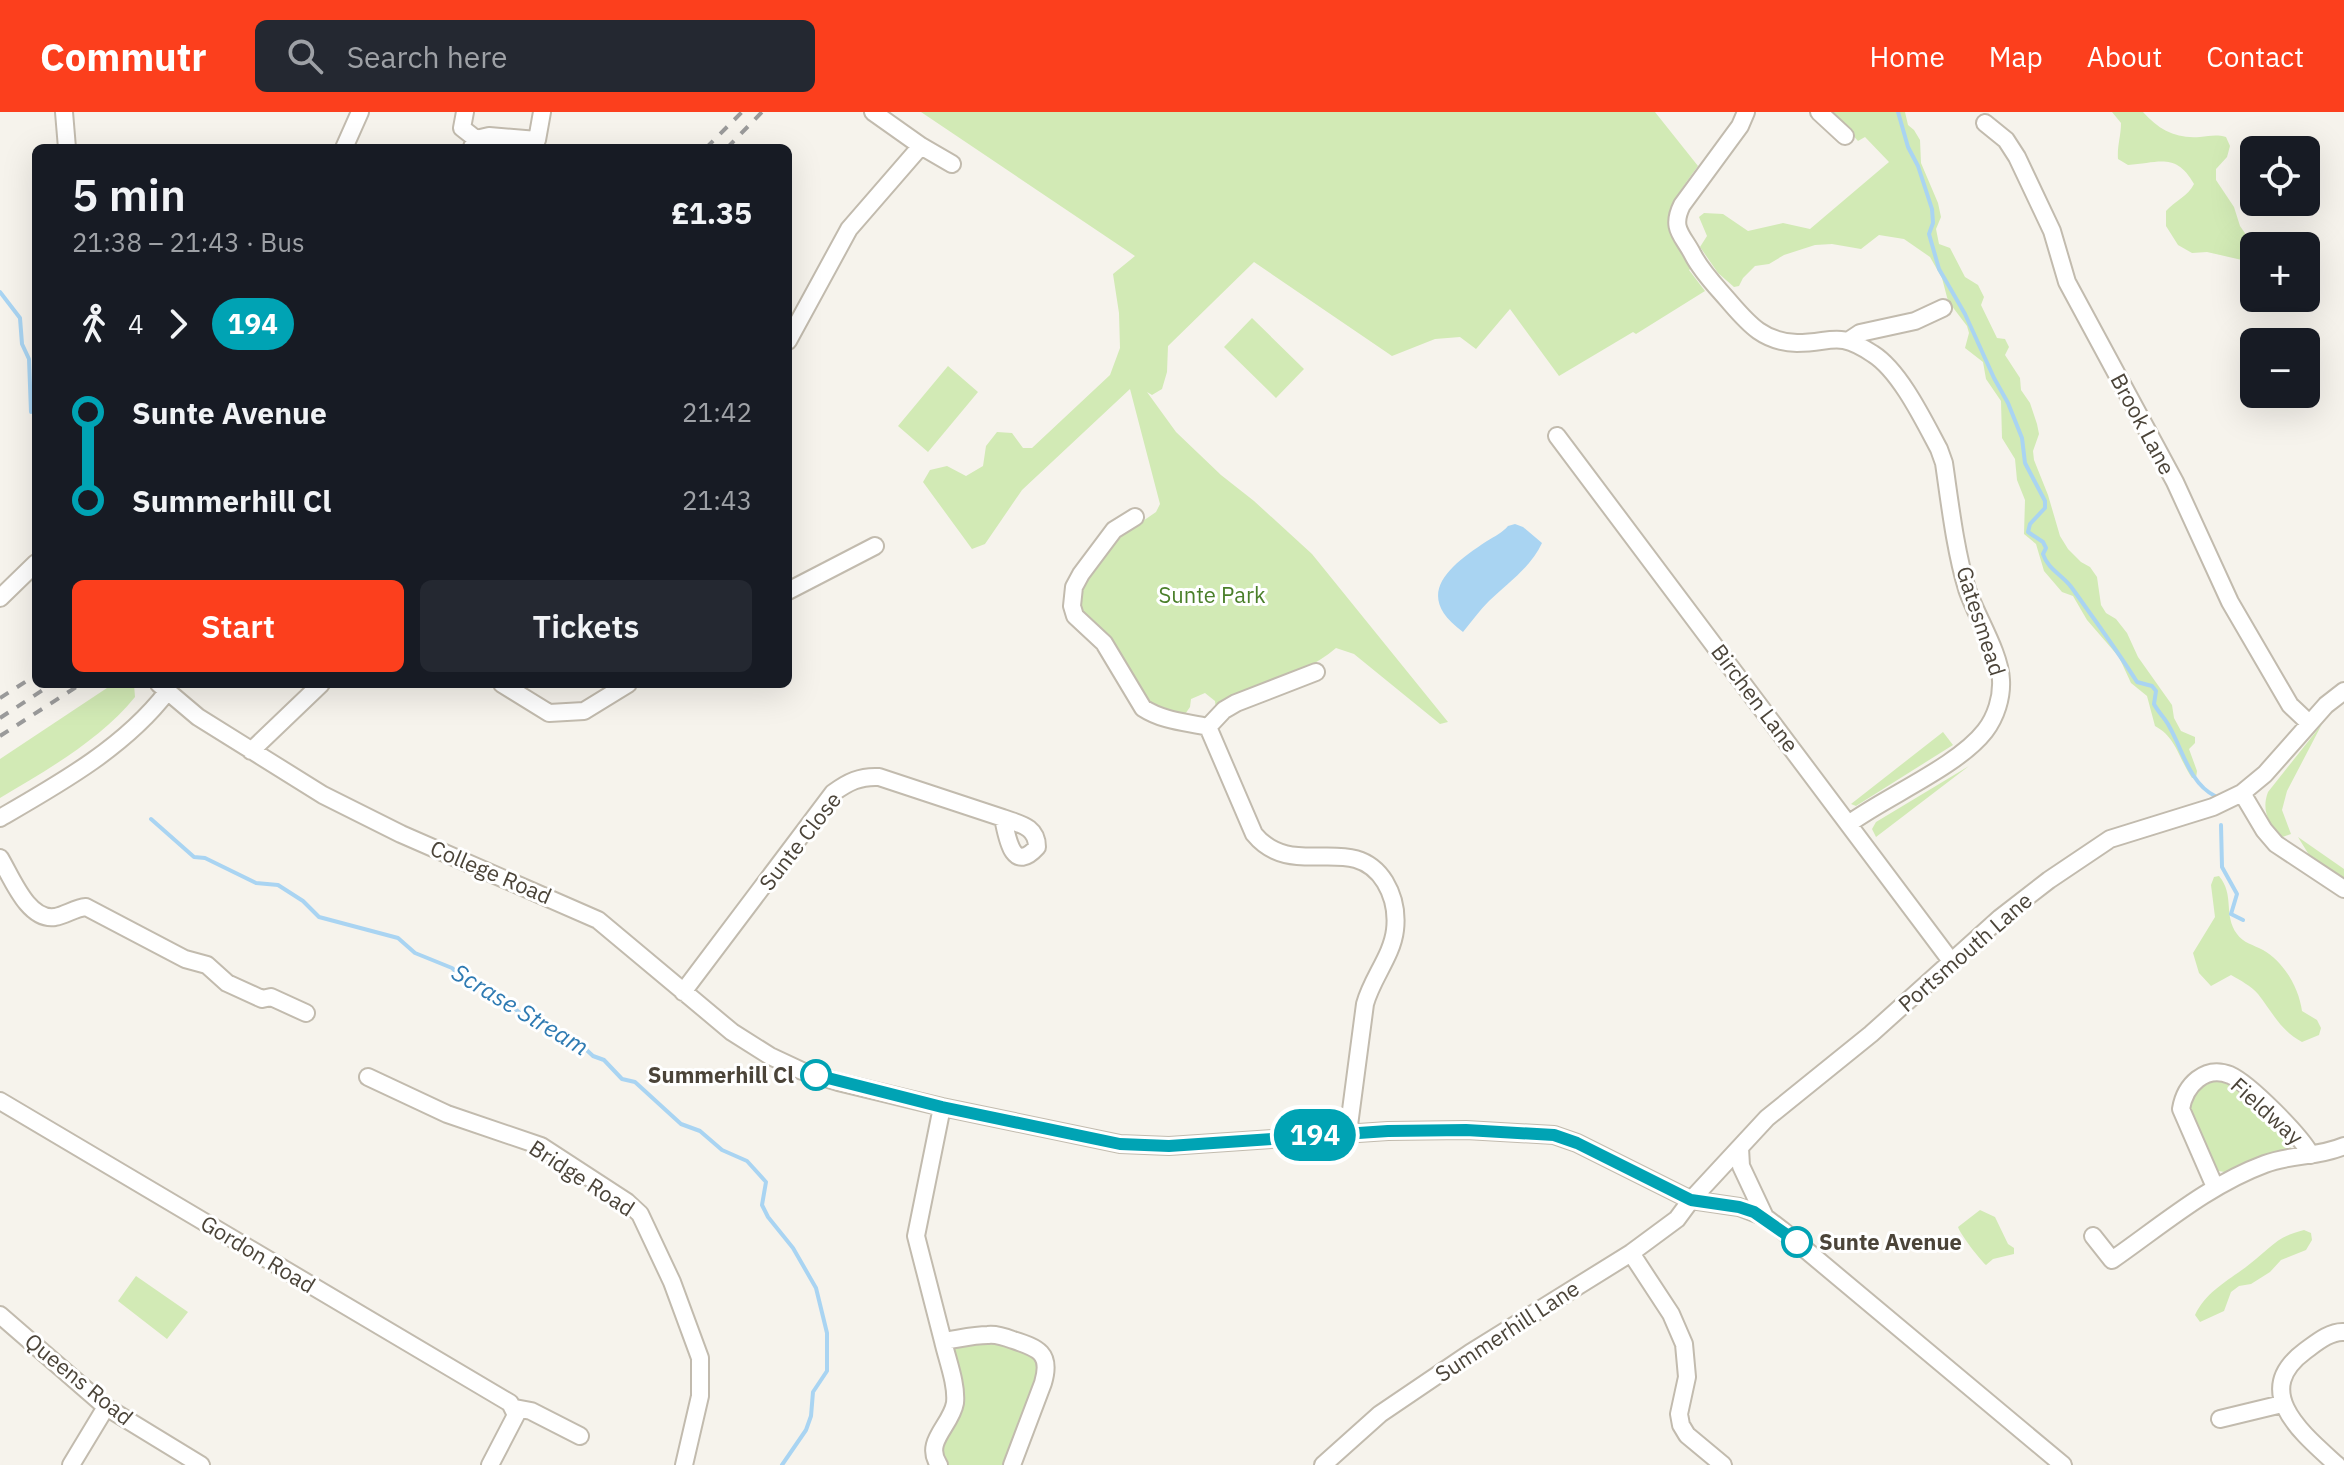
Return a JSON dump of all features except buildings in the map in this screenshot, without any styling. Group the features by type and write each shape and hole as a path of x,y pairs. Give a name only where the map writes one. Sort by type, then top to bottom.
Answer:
{"street":[{"path":"64,112 67,144"},
{"path":"346,144 360,112"},
{"path":"463,120 474,144 489,136 537,140 542,112"},
{"path":"873,112 952,164"},
{"path":"1746,112 1740,126 1682,205 1677,226 1716,289 1747,324 1769,337 1798,343 1835,338 1848,341 1860,333 1893,328 1943,308"},
{"path":"1819,112 1845,136"},
{"name":"Brook Lane","path":"1985,123 2006,140 2017,157 2052,231 2067,282 2175,482 2230,602 2290,705 2309,723"},
{"path":"792,334 849,229 921,146"},
{"path":"1884,362 1893,328"},
{"name":"Gatesmead","path":"1848,341 1884,362 1930,433 1944,463 1966,585 1978,620 1997,659 2001,678 2000,698 1986,730 1975,742 1850,823"},
{"name":"Birchen Lane","path":"1557,436 1951,961"},
{"path":"1135,517 1114,530 1081,574 1074,587 1072,606 1075,616 1104,643 1143,708 1175,722 1208,727"},
{"path":"792,589 875,546"},
{"path":"0,598 32,567"},
{"path":"1208,727 1224,710 1236,703 1316,672"},
{"path":"0,818 60,782 136,728 163,688"},
{"name":"College Road","path":"163,688 198,717 323,795 598,920 750,1044 802,1071 942,1107 1120,1144 1169,1146 1348,1133 1466,1130 1554,1135 1577,1143 1691,1200"},
{"path":"251,751 317,688"},
{"path":"508,688 549,713 584,711 621,688"},
{"name":"Portsmouth Lane","path":"1691,1200 1767,1118 1871,1034 1951,961 2049,880 2110,839 2213,807 2242,793 2344,691"},
{"path":"1208,727 1254,834 1263,845 1283,855 1365,861 1381,876 1394,904 1395,933 1370,985 1365,1004 1348,1133"},
{"name":"Sunte Close","path":"683,992 833,793 845,785 866,776 879,777 1003,818"},
{"path":"2242,793 2276,844 2344,889"},
{"path":"0,858 36,913 58,916 86,907 185,959 207,965 227,983 262,999 271,997 306,1013"},
{"name":"Fieldway","path":"2215,1187 2181,1109 2187,1089 2204,1075 2218,1072 2242,1082 2298,1136 2311,1155"},
{"name":"Bridge Road","path":"368,1077 447,1114 541,1146 627,1202 640,1214 667,1271 700,1358 700,1396 684,1465"},
{"name":"Gordon Road","path":"0,1101 515,1408 531,1411 580,1436"},
{"path":"939,1465 933,1452 934,1443 954,1408 955,1398 916,1236 942,1107"},
{"name":"Fieldway","path":"2093,1236 2112,1260 2215,1187 2278,1159 2311,1155 2344,1146"},
{"path":"1740,1148 1741,1166 1765,1217"},
{"path":"1691,1200 1739,1207 1765,1217 2063,1465"},
{"name":"Summerhill Lane","path":"1323,1465 1380,1414 1470,1353 1631,1253 1677,1219 1691,1200"},
{"path":"1631,1253 1671,1314 1684,1344 1687,1377 1679,1414 1681,1425 1687,1435 1723,1465"},
{"name":"Queens Road","path":"0,1315 106,1407 201,1465"},
{"path":"2337,1465 2290,1418 2282,1404 2281,1390 2288,1367 2306,1350 2329,1335 2344,1332"},
{"path":"943,1341 991,1334 1032,1346 1041,1352 1046,1372 1012,1465"},
{"path":"2220,1419 2282,1404"},
{"path":"71,1465 106,1407"},
{"path":"490,1465 516,1415 515,1408"}],"green space":[{"name":"Sunte Park","path":"921,112 1655,112 1698,166 1673,205 1671,226 1692,268 1689,270 1705,291 1636,334 1633,332 1559,376 1510,309 1476,349 1460,337 1435,339 1392,356 1254,262 1168,346 1167,372 1162,389 1152,395 1147,392 1176,432 1312,554 1448,722 1440,724 1354,654 1336,648 1308,667 1216,710 1215,701 1205,693 1191,699 1183,717 1149,704 1131,671 1102,632 1084,618 1078,607 1082,581 1114,541 1156,512 1160,504 1130,389 1022,490 985,544 972,549 923,482 930,470 947,466 966,476 983,466 986,446 997,432 1012,433 1023,448 1032,448 1110,375 1120,348 1113,274 1135,256"},
{"path":"1831,112 1905,112 1908,125 1920,140 1921,163 1938,203 1941,217 1936,229 1939,244 1950,248 1965,277 1978,285 1984,297 1981,305 1997,338 2005,339 2009,347 2005,355 2020,378 2021,390 2030,403 2039,434 2033,451 2034,460 2060,536 2068,549 2097,577 2101,605 2127,633 2138,657 2172,705 2181,731 2195,737 2195,743 2189,749 2197,771 2196,778 2192,778 2168,736 2155,726 2147,696 2131,683 2119,657 2087,620 2073,596 2062,592 2044,571 2036,544 2024,534 2025,500 2017,480 2015,459 2002,438 2001,401 1986,379 1983,362 1965,348 1969,333 1967,326 1948,301 1942,278 1930,257 1904,239 1879,235 1861,249 1832,244 1815,245 1784,255 1769,264 1755,266 1739,286 1734,287 1718,273 1700,247 1707,236 1699,217 1704,213 1723,214 1748,231 1783,223 1810,229 1889,162 1865,137 1858,141"},
{"path":"2112,112 2143,112 2155,124 2176,135 2226,137 2230,146 2227,157 2216,169 2216,180 2234,207 2244,232 2240,232 2240,260 2207,252 2192,253 2178,245 2166,226 2166,211 2194,184 2173,163 2128,165 2118,159 2121,123"},
{"path":"1252,318 1304,369 1276,398 1224,347"},
{"path":"948,366 978,392 928,452 898,426"},
{"path":"107,688 134,688 135,697 106,727 72,753 0,798 0,759"},
{"path":"2322,724 2287,791 2282,810 2291,834 2280,838 2266,811 2268,792"},
{"path":"1943,732 1953,745 1856,806 1851,804"},
{"path":"1969,766 1876,837 1872,829 1876,822"},
{"path":"2298,837 2344,869 2344,881 2314,863"},
{"path":"2219,876 2227,890 2231,920 2237,934 2245,942 2271,955 2284,969 2294,985 2302,1011 2317,1020 2321,1028 2319,1035 2302,1042 2282,1027 2258,994 2245,983 2231,975 2211,986 2199,973 2193,953 2215,917 2211,885 2214,877"},
{"path":"2216,1080 2236,1087 2290,1136 2291,1147 2230,1173 2213,1170 2192,1127 2188,1102 2197,1089"},
{"path":"1980,1210 1995,1217 2008,1244 2014,1248 2014,1254 1993,1259 1986,1265 1971,1247 1958,1227"},
{"path":"2304,1230 2311,1233 2312,1240 2306,1250 2281,1260 2270,1272 2251,1284 2239,1286 2231,1292 2224,1311 2200,1322 2195,1315 2212,1292 2280,1239"},
{"path":"136,1276 188,1312 167,1339 118,1301"},
{"path":"987,1339 1027,1349 1041,1366 1007,1465 944,1465 939,1438 962,1403 951,1352 954,1345"}],"water":[{"path":"1515,524 1542,543 1525,567 1489,601 1463,632 1440,606 1438,594 1442,582 1460,561"}],"waterway":[{"path":"1898,112 1932,209 1933,223 1929,234 1939,269 1965,314 2008,403 2022,438 2025,463 2045,501 2045,508 2030,524 2028,532 2043,542 2046,548 2043,554 2048,564 2072,588 2137,682 2152,686 2156,691 2154,704 2193,774 2215,796"},
{"path":"0,292 20,318 22,344 29,359 31,412"},
{"name":"Scrase Stream","path":"151,819 194,857 205,858 256,883 278,885 303,901 319,917 398,938 415,953 452,968 471,986 494,992 535,1025 549,1026 566,1041 578,1042 593,1056 604,1060 622,1079 635,1082 681,1124 700,1131 722,1150 747,1161 766,1182 762,1205 768,1217 793,1248 816,1288 827,1333 827,1371 813,1392 806,1430 782,1465"},
{"path":"2221,825 2222,867 2237,894 2231,914 2243,920"}],"railway":[{"path":"710,144 742,112"},
{"path":"731,144 762,112"},
{"path":"0,698 32,678"},
{"path":"0,718 46,688"},
{"path":"0,736 75,688"}],"bus line":[{"name":"194","path":"816,1075 942,1107 1120,1144 1169,1146 1388,1131 1466,1130 1554,1135 1577,1143 1691,1200 1754,1212 1797,1242"}],"place":[{"name":"Summerhill Cl","path":"816,1075"},
{"name":"Sunte Avenue","path":"1797,1242"}]}
